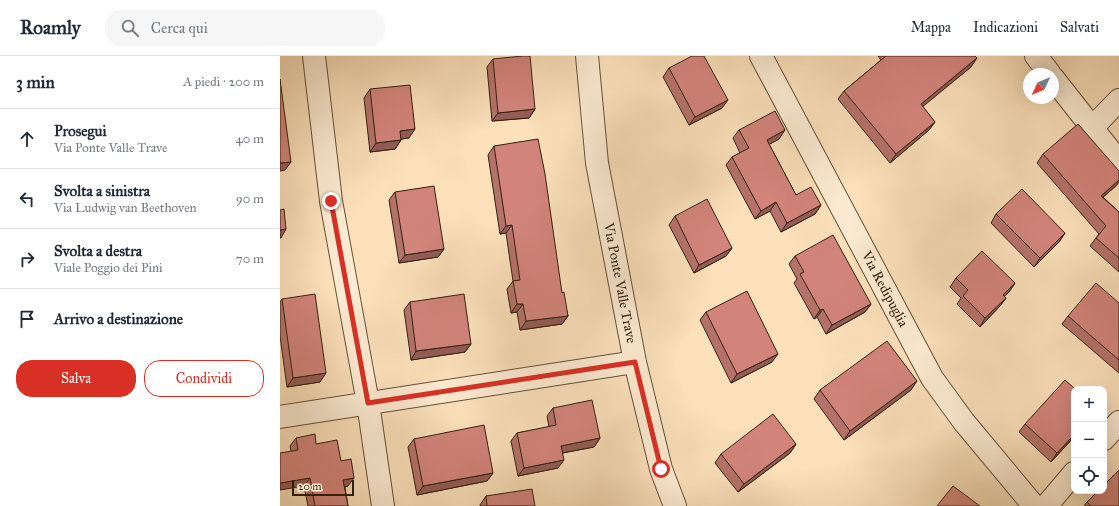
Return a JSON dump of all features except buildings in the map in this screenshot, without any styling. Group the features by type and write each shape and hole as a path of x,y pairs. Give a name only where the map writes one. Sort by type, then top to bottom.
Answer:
{"street":[{"path":"314,56 331,201 368,403 383,506"},
{"name":"Via Ponte Valle Trave","path":"587,56 597,163 635,362 661,469 675,506"},
{"name":"Via Redipuglia","path":"761,56 932,378 964,422 1034,506"},
{"path":"1036,56 1045,68"},
{"path":"1059,86 1119,162"},
{"path":"1092,128 1119,100"},
{"path":"280,417 635,362"},
{"path":"1107,436 1119,422"},
{"path":"1046,506 1071,477"}],"route":[{"path":"331,201 368,403 635,362 661,469"}]}
